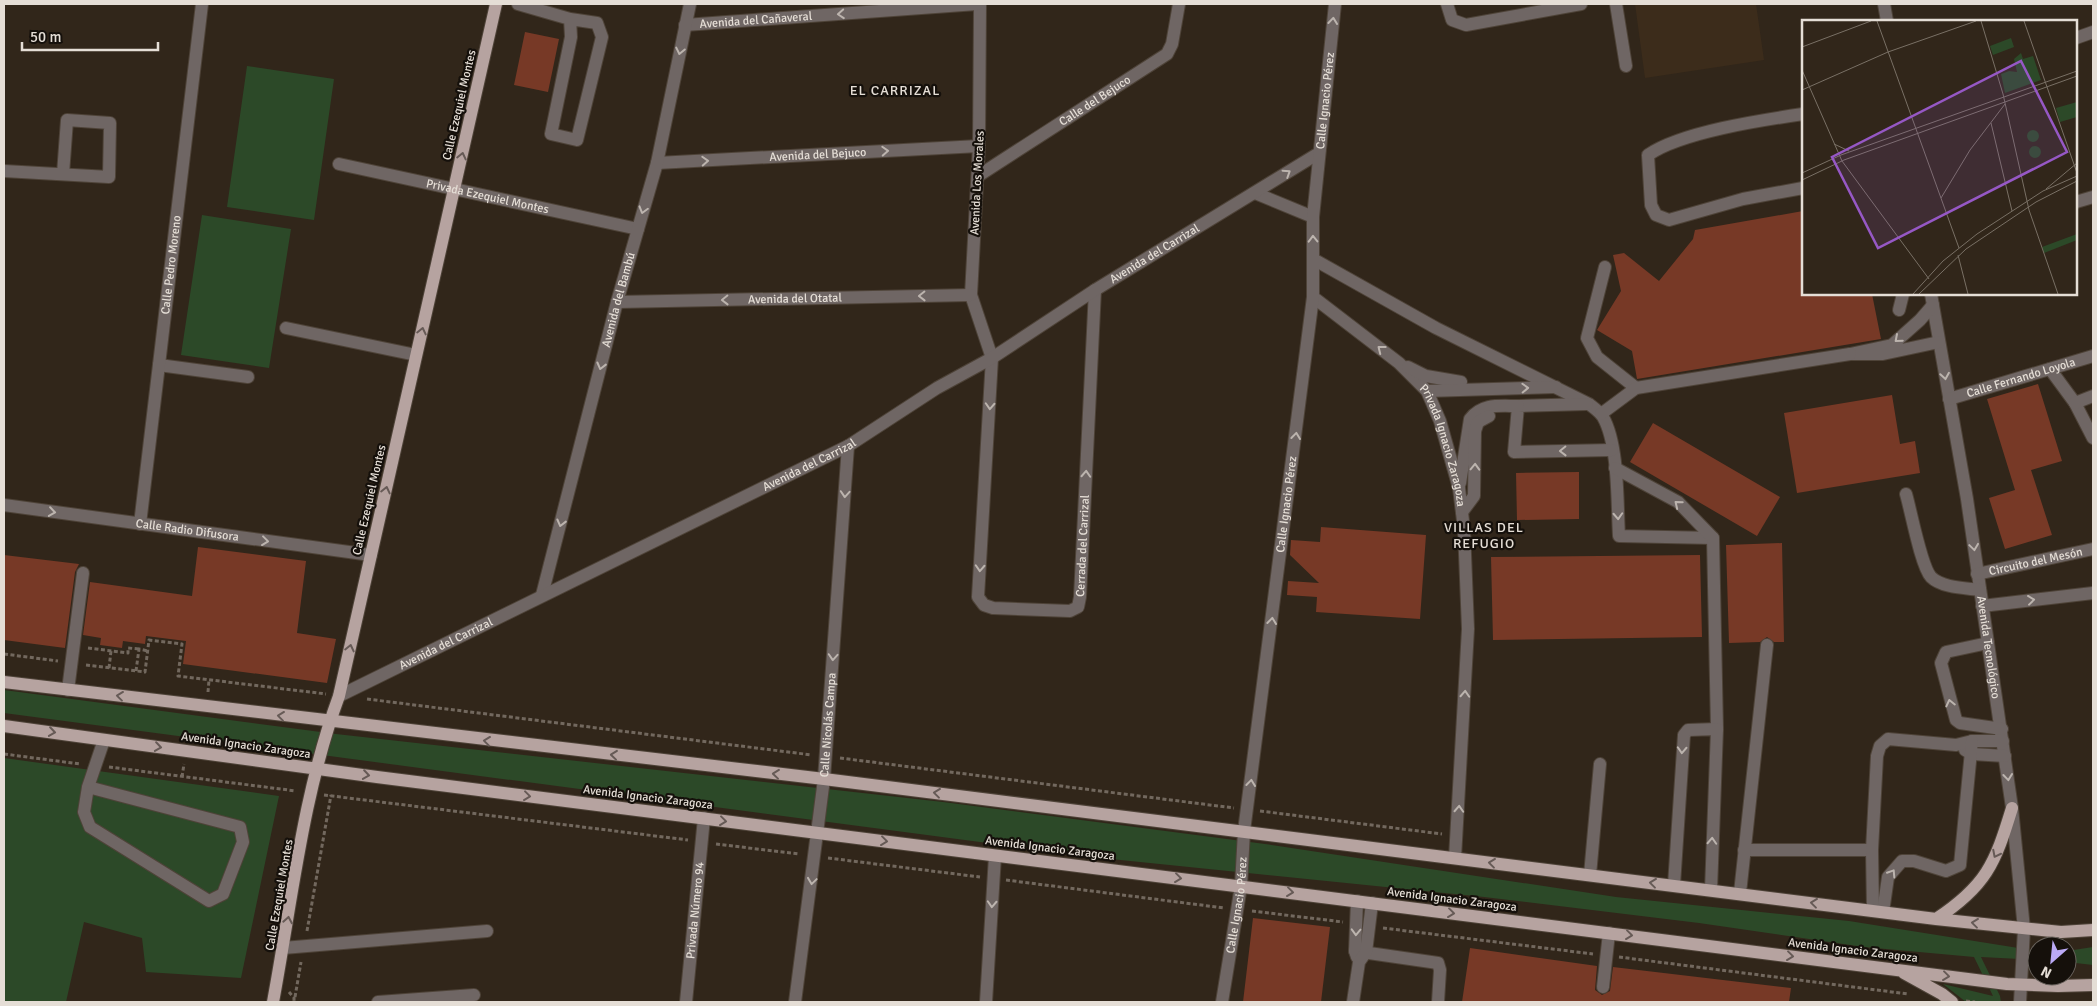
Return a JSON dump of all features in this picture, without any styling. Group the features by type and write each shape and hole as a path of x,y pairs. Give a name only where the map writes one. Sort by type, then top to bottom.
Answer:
{"main road":[{"name":"Calle Ezequiel Montes","path":"273,1002 311,793 329,722 339,696 496,4"},
{"path":"4,682 329,722 824,779 2024,929 2061,932 2093,930"},
{"name":"Avenida Ignacio Zaragoza","path":"4,726 318,769 1898,970 2020,985 2093,985"},
{"path":"1936,918 1977,887 1999,850 2012,808"},
{"path":"1898,970 1942,994 1952,1002"}],"street":[{"name":"Calle Pedro Moreno","path":"140,524 202,4"},
{"path":"518,4 570,19 597,23 602,37 577,140 551,134 571,37 570,19"},
{"name":"Avenida del Bambú","path":"542,595 617,302 656,164 690,4"},
{"name":"Avenida del Cañaveral","path":"685,25 978,4"},
{"name":"Avenida Los Morales","path":"978,4 979,146 971,295 992,358"},
{"name":"Calle del Bejuco","path":"978,176 1167,54 1172,44 1180,4"},
{"name":"Calle Ignacio Pérez","path":"1222,1002 1241,886 1244,831 1313,297 1313,217 1335,4"},
{"path":"1447,4 1452,20 1466,25 1581,4"},
{"path":"1513,4 1515,17"},
{"path":"1616,4 1626,66"},
{"path":"1884,4 1887,20"},
{"path":"2077,38 2093,32"},
{"path":"1802,114 1770,118 1684,139 1656,149 1648,155 1651,205 1656,215 1669,220 1743,199 1802,188"},
{"path":"4,171 109,177 110,123 67,120 62,174"},
{"name":"Avenida del Bejuco","path":"656,164 979,146"},
{"name":"Avenida del Carrizal","path":"339,696 848,446 937,388 992,358 1095,290 1319,153"},
{"name":"Privada Ezequiel Montes","path":"339,164 638,229"},
{"path":"1255,193 1313,217"},
{"path":"2077,202 2093,197"},
{"path":"1313,259 1436,328 1558,387 1589,404 1601,414 1606,424 1615,468 1619,536 1713,538"},
{"path":"1605,267 1587,338 1597,357 1636,388"},
{"name":"Cerrada del Carrizal","path":"992,358 978,597 984,605 994,608 1070,611 1078,607 1080,597 1095,290"},
{"name":"Avenida del Otatal","path":"617,302 971,295"},
{"path":"1899,310 1903,295"},
{"name":"Privada Ignacio Zaragoza","path":"1313,297 1399,363 1427,391 1440,420 1459,488 1468,629 1456,858"},
{"path":"1601,414 1636,388 1850,354 1892,345 1920,320 1932,299"},
{"name":"Avenida Tecnológico","path":"1932,299 1968,499 1982,606 2003,735 2024,929 2020,1002"},
{"path":"286,328 416,355"},
{"path":"1850,354 1883,354 1939,342"},
{"name":"Calle Fernando Loyola","path":"1949,399 2093,356"},
{"path":"1399,363 1426,376 1461,382"},
{"path":"160,365 248,376"},
{"path":"2050,369 2075,403 2093,438"},
{"path":"1427,391 1558,387"},
{"path":"2075,403 2093,396"},
{"path":"1459,488 1470,418 1476,410 1491,406 1589,404"},
{"path":"1518,406 1514,452 1612,450"},
{"path":"1462,512 1474,496 1475,432 1478,422 1489,416"},
{"name":"Calle Nicolás Campa","path":"795,1002 824,779 848,446"},
{"path":"1615,468 1678,502 1713,538 1717,729 1711,890"},
{"path":"1906,494 1925,564 1931,577 1945,584 1980,590"},
{"name":"Calle Radio Difusora","path":"4,505 371,555"},
{"name":"Circuito del Mesón","path":"1978,574 2093,548"},
{"path":"68,690 83,573"},
{"path":"1982,606 2093,593"},
{"path":"1988,643 1946,652 1941,663 1956,720 1960,723 2003,735"},
{"path":"1740,893 1767,645"},
{"path":"1674,886 1684,734 1688,730 1717,729"},
{"path":"1972,748 2003,735"},
{"path":"1878,911 1872,850 1877,756 1880,746 1888,739 1972,748 2005,756"},
{"path":"88,787 240,827 243,842 223,894 209,901 90,827 84,812 88,787 104,740"},
{"path":"1878,911 1888,877 1902,861 1914,862 1946,871 1960,865 1972,748"},
{"path":"1590,875 1600,764"},
{"name":"Privada Número 94","path":"686,1002 704,818"},
{"path":"1744,850 1872,850"},
{"path":"986,1002 995,856"},
{"path":"1357,901 1360,955"},
{"path":"1353,1002 1360,955 1372,902"},
{"path":"283,948 487,931"},
{"path":"1603,987 1609,933"},
{"path":"1360,955 1438,964 1440,970 1438,1002"},
{"path":"378,1002 474,994"}],"path":[{"path":"4,654 145,672 149,640 182,644 178,676 1457,836"},
{"path":"82,647 128,653 128,648 148,650"},
{"path":"136,671 139,649"},
{"path":"109,668 111,651"},
{"path":"294,1000 331,795"},
{"path":"288,991 294,1000"}],"shaded area":[{"path":"1635,4 1756,4 1764,60 1645,78"}],"green space":[{"path":"247,66 334,79 314,220 227,207"},
{"path":"202,215 291,229 269,368 181,355"},
{"path":"4,690 336,734 943,802 1265,844 1616,897 1849,921 2027,949 2027,959 1981,957 2000,996 2001,1002 1966,1002 1943,984 1993,996 1974,957 1864,947 1699,923 1484,897 1101,858 4,713"},
{"path":"4,758 279,796 241,978 146,972 142,938 84,922 66,1002 4,1002"},
{"path":"2093,947 2093,965 2077,963 2077,949"}],"building":[{"path":"525,32 559,39 548,92 514,85"},
{"path":"1802,211 1802,295 1872,295 1881,339 1637,379 1632,351 1597,330 1621,291 1613,255 1624,253 1659,281 1693,239 1695,230"},
{"path":"2038,384 2062,461 2031,470 2052,535 2005,549 1989,498 2015,490 1987,399"},
{"path":"1892,395 1900,444 1915,441 1920,473 1797,493 1784,413"},
{"path":"1653,423 1780,497 1757,536 1630,462"},
{"path":"1579,472 1579,519 1517,520 1516,473"},
{"path":"1321,527 1426,535 1420,619 1316,612 1317,597 1287,595 1288,581 1319,583 1290,555 1291,540 1320,542"},
{"path":"1782,543 1784,642 1774,642 1767,637 1760,642 1729,643 1726,545"},
{"path":"198,547 306,561 297,633 336,639 327,683 183,664 186,641 146,636 145,644 123,641 122,648 100,645 101,638 83,635 90,582 192,596"},
{"path":"4,555 79,564 75,572 65,648 4,640"},
{"path":"1700,555 1702,637 1493,640 1491,557"},
{"path":"1253,918 1330,927 1321,1002 1243,1002"},
{"path":"1470,948 1597,966 1595,990 1602,995 1610,991 1613,967 1791,988 1789,1002 1462,1002"}],"district":[{"name":"EL CARRIZAL","path":"895,90"},
{"name":"VILLAS DEL REFUGIO","path":"1484,536"}]}
